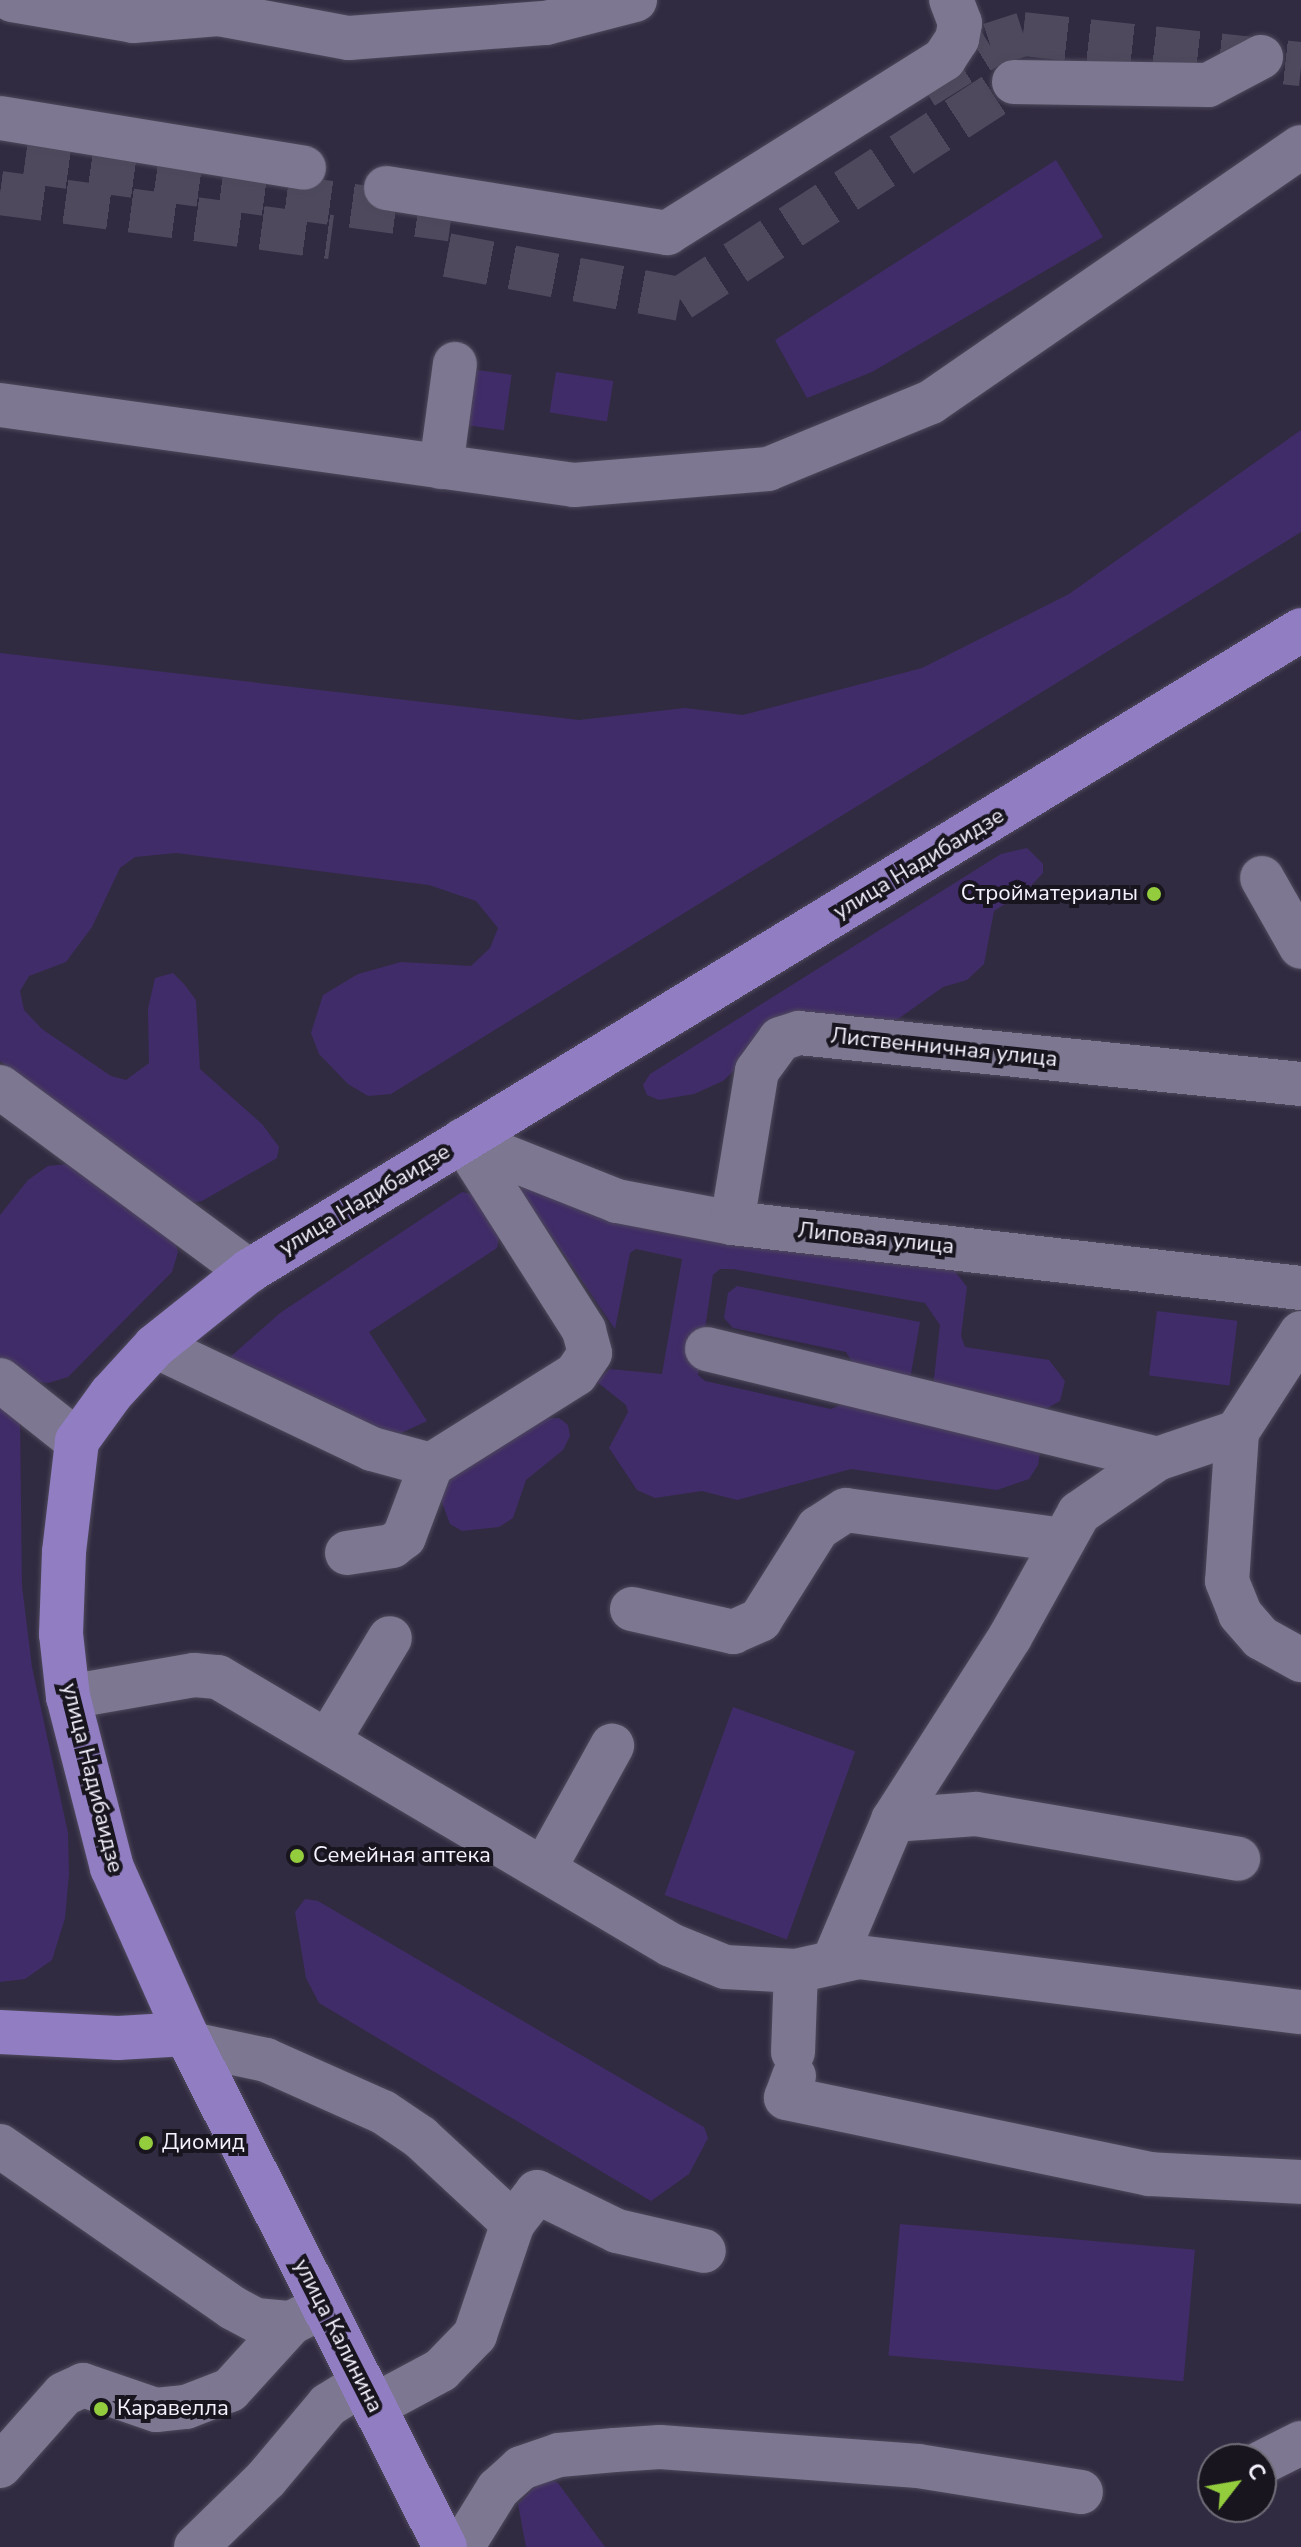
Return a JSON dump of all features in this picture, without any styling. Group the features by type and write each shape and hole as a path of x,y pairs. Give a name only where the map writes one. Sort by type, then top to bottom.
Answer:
{"main road":[{"name":"улица Надибаидзе","path":"232,2125 189,2039 112,1868 68,1697 61,1634 63,1579 77,1441 111,1394 155,1346 249,1271 1301,630"},
{"path":"0,2032 189,2039"},
{"name":"улица Калинина","path":"232,2125 307,2315 368,2395 445,2547"}],"street":[{"path":"12,0 133,21 219,14 349,38 546,23 635,0"},
{"path":"386,188 667,233 944,59 957,39 960,23 951,0"},
{"path":"1014,82 1208,85 1261,57"},
{"path":"0,118 304,168"},
{"path":"0,405 574,485 745,473 793,459 931,402 1301,147"},
{"path":"441,467 455,364"},
{"path":"1262,878 1301,947"},
{"name":"Лиственничная улица","path":"732,1223 757,1071 780,1039 799,1033 1301,1084"},
{"path":"0,1087 249,1271"},
{"path":"347,1553 392,1546 404,1537 431,1465 576,1374 590,1353 584,1330 463,1140"},
{"name":"Липовая улица","path":"463,1140 617,1201 732,1223 1301,1288"},
{"path":"1301,1333 1237,1432 1227,1581 1240,1614 1261,1638 1301,1660"},
{"path":"155,1346 372,1449 431,1465"},
{"path":"707,1349 1157,1459"},
{"path":"0,1380 77,1441"},
{"path":"1237,1432 1157,1459 1079,1513 1010,1637 893,1820 815,1965 786,2098 1149,2174 1301,2182"},
{"path":"632,1609 733,1632 760,1620 818,1528 846,1510 1063,1540"},
{"path":"328,1741 390,1638"},
{"path":"68,1697 126,1684 218,1677 671,1945 725,1967 815,1965 858,1957 1301,2012"},
{"path":"544,1869 612,1746"},
{"path":"893,1820 976,1814 1238,1859"},
{"path":"189,2039 266,2060 383,2112 420,2137 513,2223"},
{"path":"0,2146 233,2308 256,2320 307,2315"},
{"path":"196,2547 266,2479 328,2405 441,2370 475,2335 513,2223 537,2192 617,2231 704,2251"},
{"path":"0,2466 64,2394 83,2385 156,2410 186,2407 230,2390 307,2315"},
{"path":"1277,2455 1301,2443"},
{"path":"462,2547 498,2489 521,2468 559,2455 615,2450 660,2447 918,2466 1081,2492"}],"shaded area":[{"path":"1056,160 1103,237 872,372 807,398 775,340"},
{"path":"470,369 512,375 504,430 462,424"},
{"path":"556,372 613,381 607,422 550,412"},
{"path":"1301,430 1301,532 391,1094 368,1096 348,1084 319,1054 311,1033 323,995 358,974 401,962 471,966 490,948 498,928 476,901 429,885 176,853 135,857 120,868 92,927 66,962 29,976 20,991 24,1010 42,1029 111,1076 126,1080 149,1063 148,1009 155,978 173,973 184,984 196,1000 200,1069 262,1124 279,1147 277,1158 202,1201 189,1203 0,1061 0,653 579,720 685,708 743,715 922,668 1069,594"},
{"path":"1027,848 1043,864 1043,873 1026,891 994,911 984,964 967,980 943,987 898,1019 742,1063 723,1081 694,1094 659,1100 647,1095 643,1085 650,1074 1001,854"},
{"path":"67,1164 175,1241 178,1252 172,1272 68,1377 48,1383 15,1381 0,1370 0,1215 28,1180 48,1166"},
{"path":"516,1184 953,1269 967,1287 961,1336 965,1347 1049,1360 1065,1381 1060,1401 1044,1410 933,1387 940,1325 925,1303 733,1269 720,1269 713,1275 698,1375 705,1381 831,1409 849,1401 1040,1453 1038,1465 1029,1479 997,1490 851,1469 737,1500 702,1491 655,1498 637,1490 609,1448 628,1412 626,1405 596,1381 610,1369 662,1374 682,1259 636,1249 630,1253 615,1329"},
{"path":"462,1192 476,1195 500,1232 497,1248 369,1332 427,1421 395,1436 229,1358 280,1313"},
{"path":"737,1286 920,1322 910,1379 853,1363 846,1352 733,1328 724,1318 728,1293"},
{"path":"1157,1311 1237,1321 1229,1385 1149,1376"},
{"path":"0,1388 20,1418 22,1586 32,1667 68,1833 69,1874 65,1918 52,1960 25,1979 0,1982"},
{"path":"559,1418 568,1425 570,1436 563,1450 526,1480 513,1518 499,1527 462,1531 450,1524 441,1500 448,1479 537,1419"},
{"path":"733,1707 855,1751 787,1939 665,1895"},
{"path":"305,1899 318,1901 704,2127 708,2138 689,2174 651,2201 319,2003 306,1978 295,1912"},
{"path":"900,2224 1195,2250 1183,2381 888,2355"},
{"path":"552,2480 558,2483 605,2547 526,2547 518,2504 538,2483"}],"tunnel":[{"path":"923,87 990,45 1023,34 1301,64"},
{"path":"447,255 680,299 1014,82"},
{"path":"25,161 451,219"},
{"path":"0,193 331,237"}],"place":[{"name":"Стройматериалы","path":"1154,894"},
{"name":"Семейная аптека","path":"297,1856"},
{"name":"Диомид","path":"146,2143"},
{"name":"Каравелла","path":"101,2409"}]}
